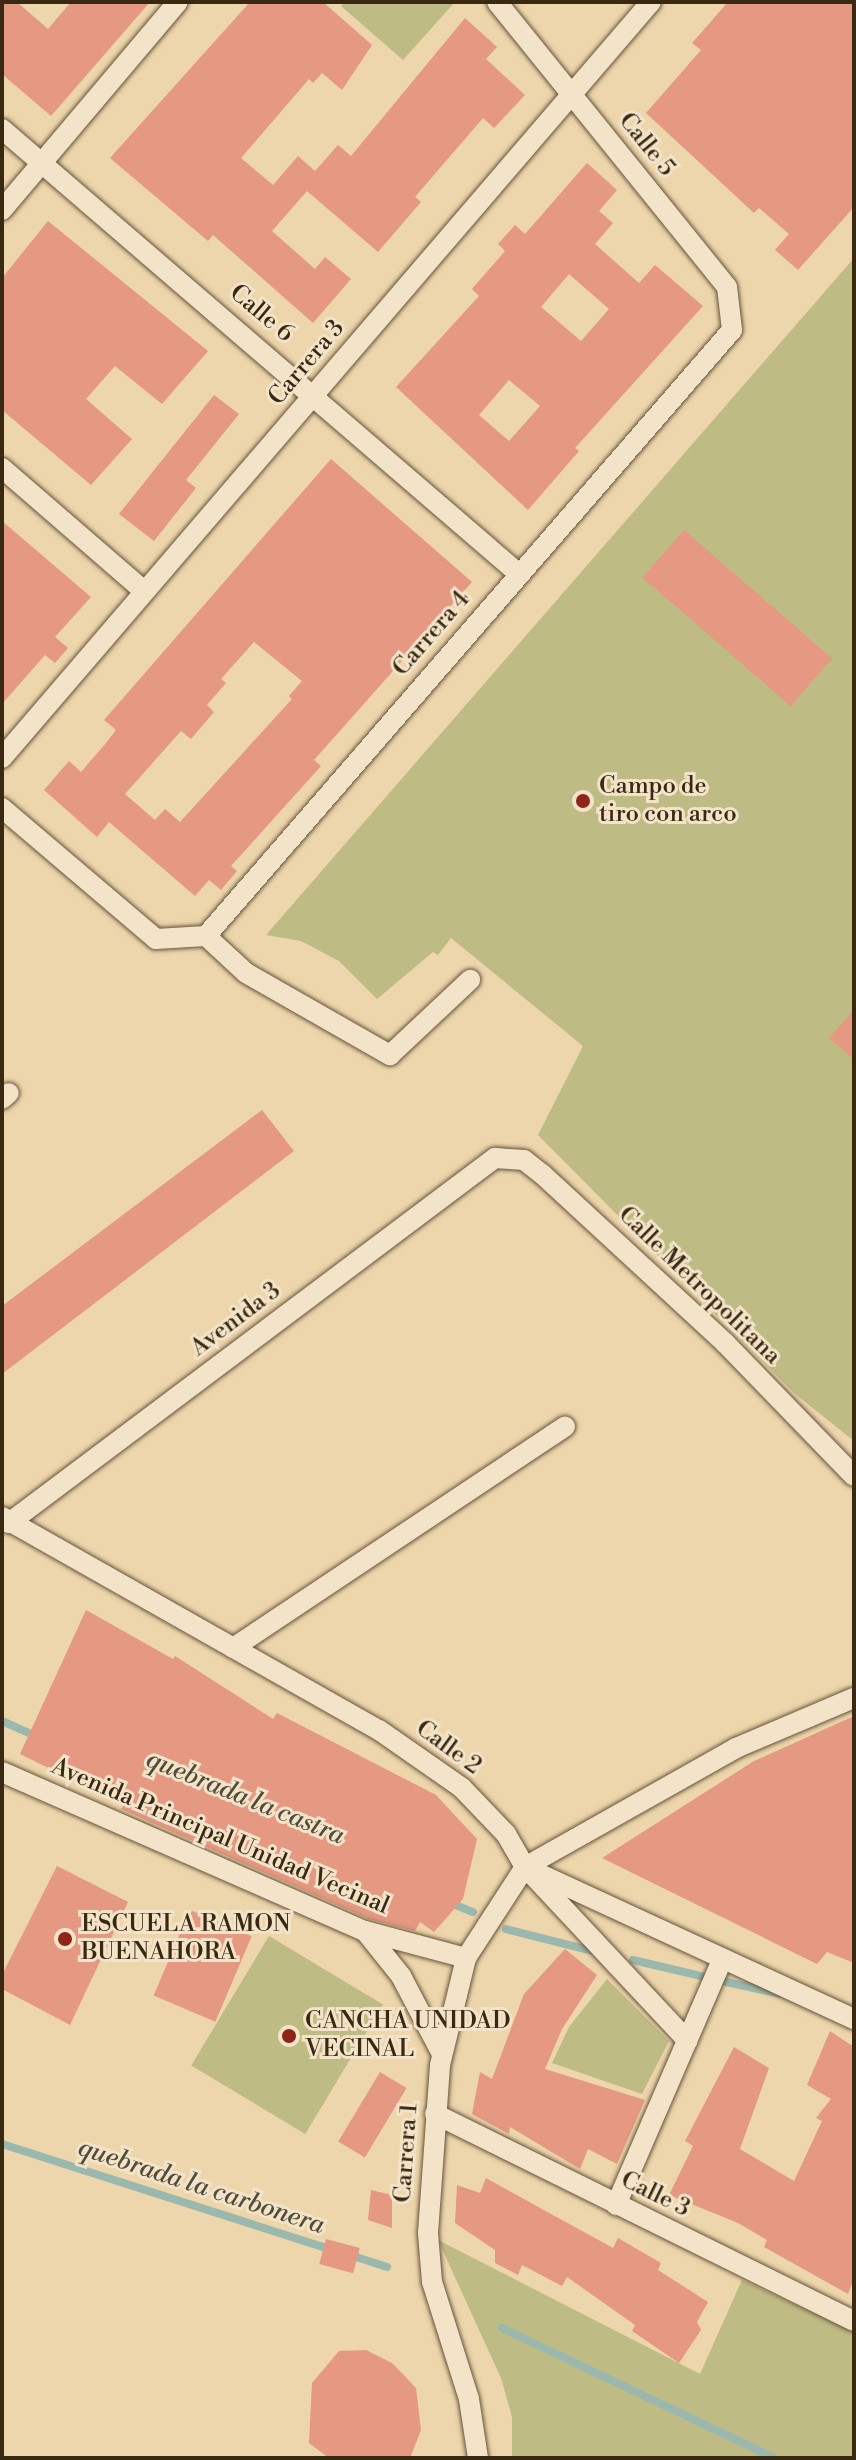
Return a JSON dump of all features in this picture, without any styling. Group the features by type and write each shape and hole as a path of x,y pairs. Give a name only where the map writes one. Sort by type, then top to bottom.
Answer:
{"street":[{"path":"2,210 178,2"},
{"name":"Calle 5","path":"497,2 727,287 732,330"},
{"name":"Carrera 3","path":"2,758 651,2"},
{"name":"Calle 6","path":"2,129 315,394 519,574"},
{"name":"Carrera 4","path":"206,936 732,330"},
{"path":"2,468 144,591"},
{"path":"2,808 156,939 206,936 246,973 390,1055 470,980"},
{"name":"Calle Metropolitana","path":"495,1158 524,1160 543,1175 725,1343 854,1476"},
{"name":"Avenida 3","path":"5,1520 495,1158"},
{"path":"233,1648 565,1427"},
{"name":"Calle 2","path":"5,1520 379,1730 462,1788 506,1834 525,1867 688,2041"},
{"path":"525,1867 736,1748 854,1698"},
{"name":"Avenida Principal Unidad Vecinal","path":"2,1772 365,1931 466,1958"},
{"path":"525,1867 854,2019"},
{"name":"Carrera 1","path":"478,2458 469,2399 432,2282 429,2173 442,2054 466,1958 525,1867"},
{"path":"365,1931 401,1976 442,2054"},
{"path":"616,2205 722,1960"},
{"name":"Calle 3","path":"435,2114 854,2321"}],"shaded area":[{"path":"345,2 455,2 403,60 341,6"},
{"path":"854,258 854,1441 794,1393 538,1135 583,1046 451,938 438,955 433,952 377,999 339,961 301,941 266,935"},
{"name":"CANCHA UNIDAD VECINAL","path":"269,1936 383,2005 305,2134 191,2065"},
{"path":"607,1979 669,2041 642,2094 552,2063 569,2027"},
{"path":"438,2240 700,2374 742,2280 854,2332 854,2458 512,2458 512,2417 501,2378"}],"building":[{"path":"2,2 17,2 48,29 71,2 150,2 51,116 2,74"},
{"path":"250,2 323,2 372,45 342,90 322,73 313,83 309,79 241,158 273,185 298,156 315,171 338,145 351,156 465,18 497,47 486,59 525,95 494,128 483,118 415,197 421,202 378,252 307,191 272,231 315,269 325,257 351,279 313,323 213,235 208,241 110,158"},
{"path":"728,2 854,2 854,207 798,270 775,250 789,234 759,208 754,213 646,113 701,50 692,43"},
{"path":"587,163 617,190 599,211 613,223 595,244 639,283 655,265 703,306 575,448 579,451 528,510 396,387 479,296 472,289 505,251 498,244 515,225 525,234","holes":["569,274 609,309 581,341 541,307","509,380 540,406 509,441 479,415"]},
{"path":"48,221 208,351 162,404 115,366 86,399 132,439 91,485 2,410 2,278"},
{"path":"214,395 239,414 186,480 196,488 154,541 119,514"},
{"path":"331,459 472,582 314,760 321,766 231,866 237,871 221,890 209,880 195,896 109,822 97,837 44,790 69,761 81,772 106,743 116,730 104,720","holes":["254,642 302,681 289,696 292,699 180,822 165,809 155,820 125,794 181,731 191,739 214,712 207,705 226,683 221,679"]},
{"path":"2,521 91,597 55,637 68,648 55,663 45,655 2,704"},
{"path":"684,530 832,659 791,706 643,578"},
{"path":"854,1010 854,1060 829,1038"},
{"path":"262,1110 294,1151 2,1374 2,1306"},
{"path":"86,1610 173,1659 175,1656 273,1719 277,1713 436,1795 477,1839 463,1899 434,1932 420,1922 415,1931 369,1919 121,1809 124,1805 20,1754"},
{"path":"854,1716 854,1963 827,1952 817,1964 602,1858 754,1761"},
{"name":"ESCUELA RAMON BUENAHORA","path":"57,1866 128,1902 70,2025 2,1989 2,1975"},
{"path":"190,1910 252,1936 215,2022 154,1996"},
{"path":"565,1949 597,1975 562,2029 545,2069 645,2100 617,2164 588,2149 580,2169 510,2127 509,2134 472,2114 480,2072 492,2079 524,1994"},
{"path":"830,2031 854,2047 854,2278 848,2294 764,2247 767,2240 738,2223 669,2195 693,2146 685,2141 734,2047 769,2068 740,2149 794,2181 822,2121 816,2118 831,2099 807,2085"},
{"path":"380,2072 407,2088 365,2157 338,2141"},
{"path":"486,2178 613,2248 618,2238 661,2263 658,2270 708,2302 697,2322 701,2330 679,2363 632,2331 635,2325 567,2277 562,2286 522,2265 518,2275 495,2263 495,2250 455,2223 457,2185 480,2193"},
{"path":"371,2190 392,2195 392,2228 368,2220"},
{"path":"326,2239 360,2248 353,2273 319,2264"},
{"path":"366,2350 392,2363 416,2388 421,2430 410,2458 329,2458 309,2443 312,2383 339,2351"}],"waterway":[{"name":"quebrada la castra","path":"2,1721 38,1737"},
{"name":"quebrada la castra","path":"448,1902 473,1912"},
{"name":"quebrada la castra","path":"506,1929 600,1953"},
{"name":"quebrada la castra","path":"633,1960 710,1978"},
{"name":"quebrada la castra","path":"722,1981 780,1994"},
{"name":"quebrada la carbonera","path":"2,2144 333,2250"},
{"name":"quebrada la carbonera","path":"350,2255 387,2267"},
{"name":"quebrada la carbonera","path":"502,2328 774,2458"}],"place":[{"name":"Campo de tiro con arco","path":"583,801"},
{"name":"ESCUELA RAMON BUENAHORA","path":"65,1939"},
{"name":"CANCHA UNIDAD VECINAL","path":"289,2036"}]}
